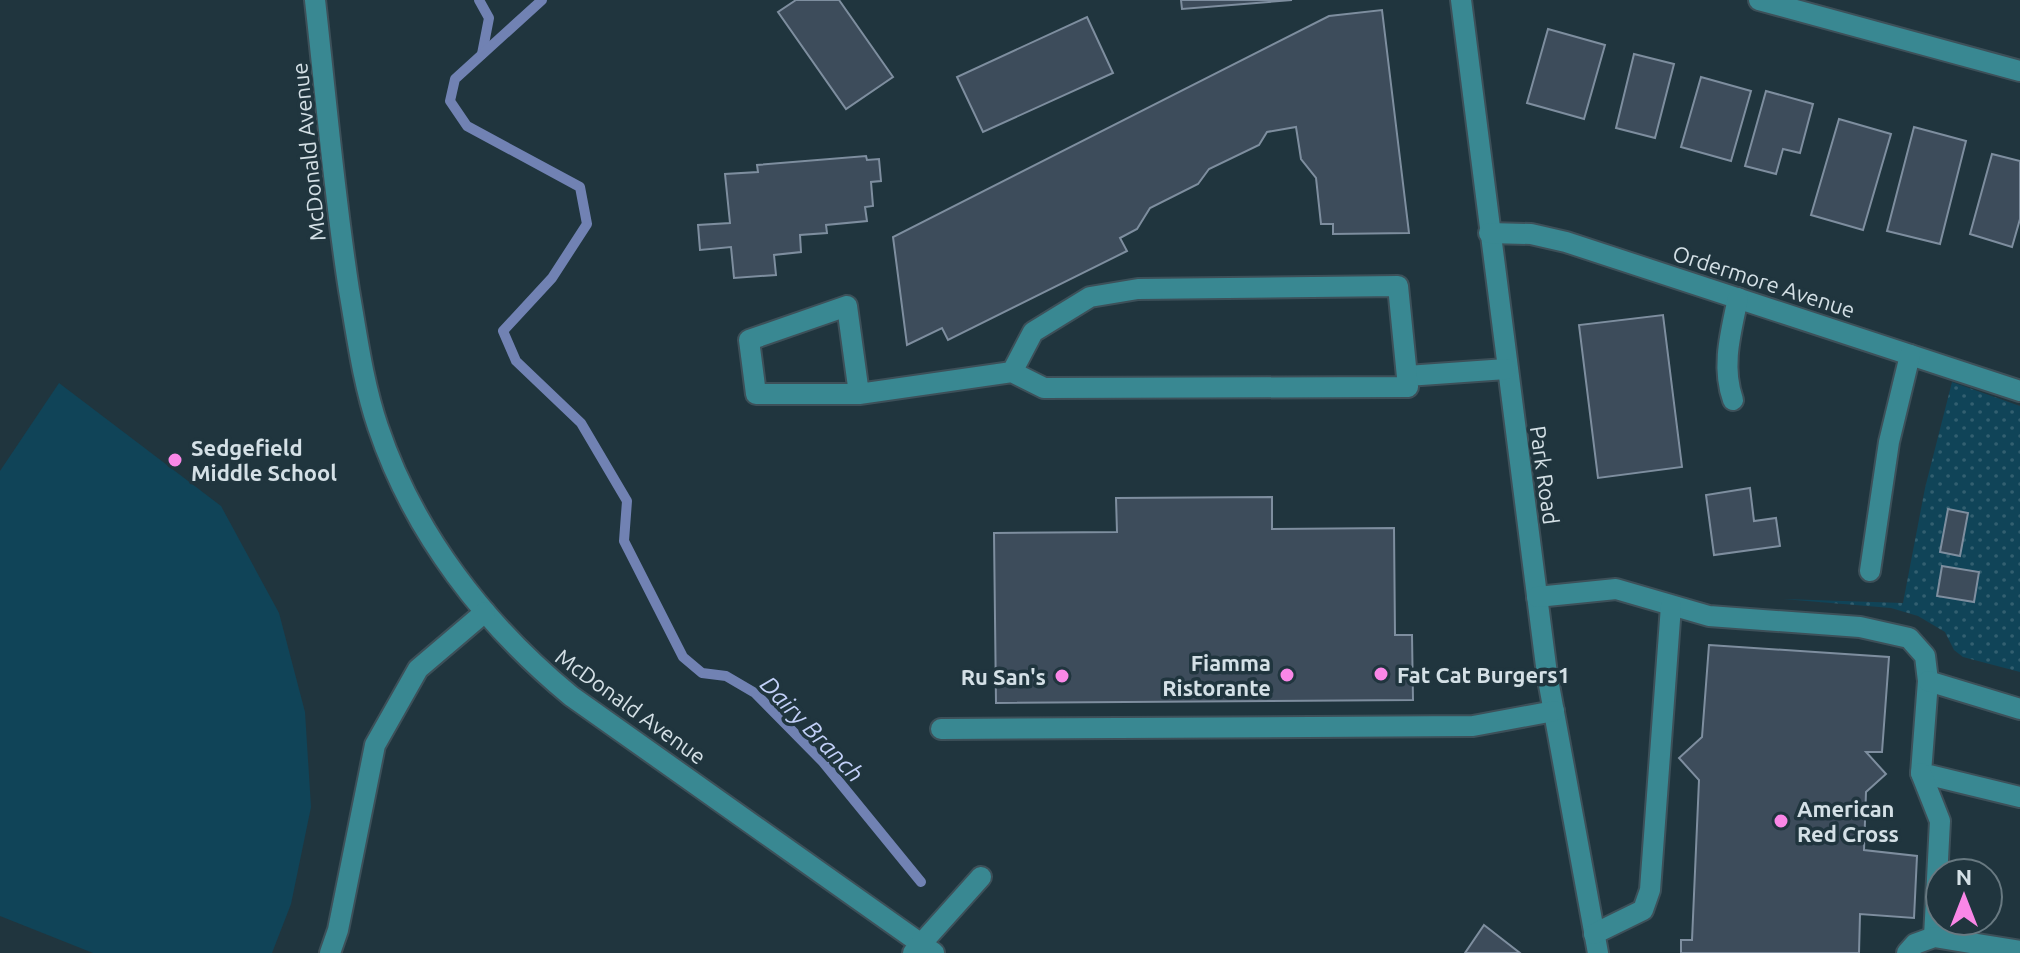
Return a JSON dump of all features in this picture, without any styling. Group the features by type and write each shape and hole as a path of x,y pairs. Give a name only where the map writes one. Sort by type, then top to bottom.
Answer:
{"street":[{"name":"McDonald Avenue","path":"315,0 343,248 360,357 378,427 423,526 464,588 514,645 571,696 923,950"},
{"name":"Park Road","path":"1461,0 1537,597 1596,944"},
{"path":"1759,0 2020,71"},
{"name":"Ordermore Avenue","path":"1489,233 1531,234 1566,242 2020,391"},
{"path":"859,394 847,306 749,340 756,394 859,394 1012,372 1044,388 1408,387 1398,286 1138,289 1090,297 1033,332 1012,372"},
{"path":"1733,400 1727,382 1728,345 1738,298"},
{"path":"1870,571 1889,442 1910,355"},
{"path":"1407,376 1506,369"},
{"path":"1537,597 1616,589 1709,616 1860,627 1909,638 1925,656 1928,681 1921,773 1940,821 1938,857"},
{"path":"1596,944 1643,910 1650,890 1671,606"},
{"path":"330,953 338,930 375,745 418,669 485,612"},
{"path":"1928,681 2020,709"},
{"path":"941,729 1473,726 1554,711"},
{"path":"1921,773 2020,797"},
{"path":"923,950 981,877"},
{"path":"1907,953 1915,944 1934,937 2020,951"}],"shaded area":[{"path":"1952,382 2020,406 2020,672 1963,657 1954,650 1945,632 1918,616 1891,608 1783,599 1903,603 1925,488"},
{"path":"59,383 221,506 279,613 305,712 311,807 291,904 272,953 93,953 0,916 0,471"}],"building":[{"path":"796,0 839,0 893,77 846,109 778,12"},
{"path":"1181,0 1292,0 1182,9"},
{"path":"1382,10 1409,233 1333,234 1333,224 1321,224 1316,178 1301,159 1296,127 1267,132 1259,145 1209,169 1198,184 1150,208 1137,229 1120,238 1127,251 948,340 942,328 907,345 893,237 1329,16"},
{"path":"1087,17 1113,73 983,132 957,77"},
{"path":"1548,29 1605,45 1584,119 1527,103"},
{"path":"1634,54 1674,64 1655,138 1616,128"},
{"path":"1701,77 1751,91 1731,161 1681,147"},
{"path":"1766,91 1813,104 1800,153 1783,149 1776,174 1745,166"},
{"path":"1839,119 1891,134 1863,230 1811,215"},
{"path":"1914,127 1966,141 1940,244 1887,231"},
{"path":"1992,154 2020,161 2020,219 2012,247 1970,234"},
{"path":"866,156 867,160 879,159 881,181 871,182 873,206 865,207 867,221 826,225 827,233 800,235 801,252 774,255 776,275 734,278 731,247 700,250 698,225 730,223 725,174 758,172 757,165"},
{"path":"1663,315 1682,467 1598,478 1579,325"},
{"path":"1750,488 1754,521 1776,518 1780,546 1714,555 1706,495"},
{"path":"1272,497 1272,529 1394,528 1395,635 1412,635 1413,700 996,703 994,533 1117,532 1116,498"},
{"path":"1948,509 1968,513 1960,556 1940,552"},
{"path":"1942,566 1979,572 1974,602 1937,596"},
{"name":"American Red Cross","path":"1709,645 1889,657 1882,752 1866,752 1886,774 1866,792 1864,850 1917,856 1914,918 1860,914 1859,953 1681,953 1681,940 1692,940 1699,780 1679,758 1702,737"},
{"path":"1484,925 1520,953 1465,953"}],"waterway":[{"path":"479,0 489,18 482,54"},
{"name":"Dairy Branch","path":"542,0 455,79 450,101 467,126 580,187 587,224 552,278 503,331 516,361 581,423 627,501 624,541 683,657 702,673 726,676 755,693 823,762 921,882"}],"place":[{"name":"Sedgefield Middle School","path":"175,460"},
{"name":"Fat Cat Burgers1","path":"1381,674"},
{"name":"Fiamma Ristorante","path":"1287,675"},
{"name":"Ru San's","path":"1062,676"},
{"name":"American Red Cross","path":"1781,821"}]}
